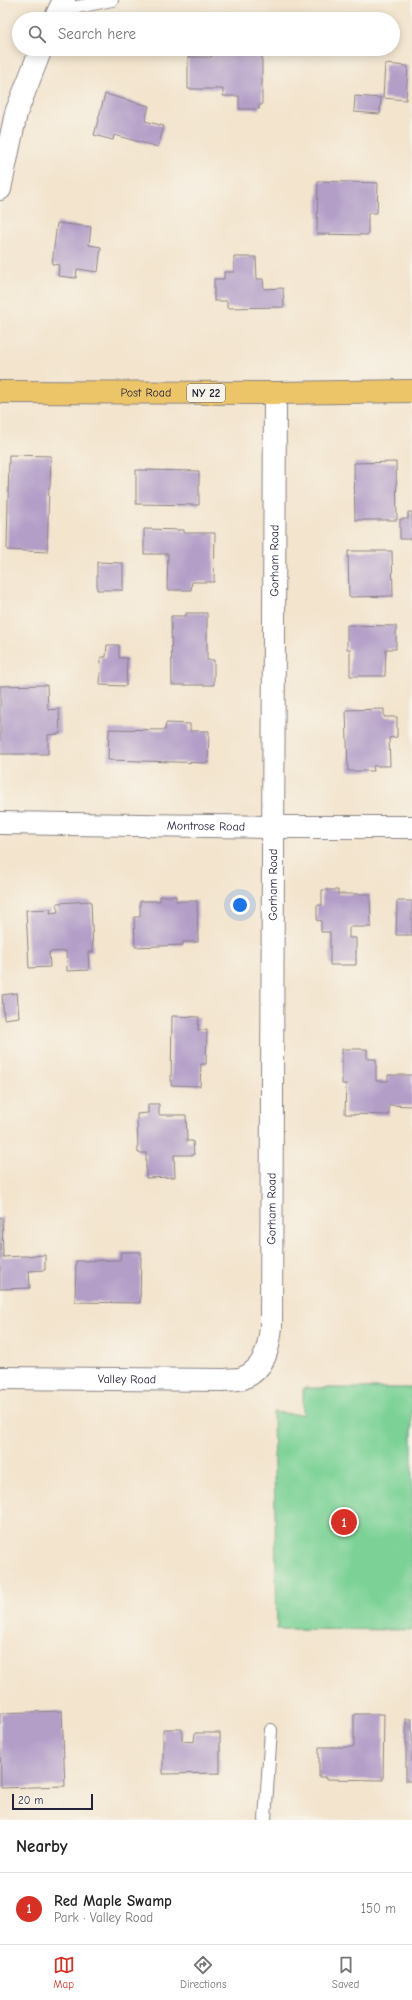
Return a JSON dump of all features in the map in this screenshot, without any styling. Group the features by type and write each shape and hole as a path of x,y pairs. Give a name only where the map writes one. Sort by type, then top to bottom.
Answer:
{"main road":[{"name":"Post Road","path":"0,392 275,393 412,391"}],"street":[{"path":"0,189 16,113 38,56"},
{"name":"Gorham Road","path":"252,1371 262,1362 268,1351 271,1327 275,393"},
{"name":"Montrose Road","path":"0,823 273,827 412,827"},
{"name":"Valley Road","path":"0,1378 224,1380 243,1378 252,1371"}],"lane":[{"path":"59,10 112,0"},
{"path":"265,1820 271,1730"}],"green space":[{"path":"303,1388 412,1388 412,1630 277,1629 273,1412 303,1415"}],"building":[{"path":"262,56 262,105 259,105 259,109 239,109 239,96 223,96 223,89 188,89 188,57"},
{"path":"385,64 408,66 406,100 383,98"},
{"path":"105,94 149,106 145,121 164,126 158,147 114,135 113,140 94,135"},
{"path":"355,96 381,98 380,114 354,112"},
{"path":"318,181 378,183 377,213 368,213 368,235 317,234"},
{"path":"57,223 91,227 89,245 101,247 98,272 77,269 76,278 58,276 59,265 52,264"},
{"path":"234,257 256,257 257,279 263,279 264,289 283,288 284,307 227,308 227,301 214,301 214,279 224,279 224,272 234,272"},
{"path":"9,455 51,456 47,552 7,550"},
{"path":"396,462 397,520 355,520 354,463"},
{"path":"136,470 199,471 199,505 136,504"},
{"path":"408,512 412,512 412,539 400,539 400,519 408,519"},
{"path":"144,529 184,530 184,533 215,533 214,582 192,582 191,590 167,590 168,554 144,554"},
{"path":"348,551 392,551 393,596 349,597"},
{"path":"97,562 123,563 123,590 97,590"},
{"path":"186,613 207,613 207,660 214,660 214,685 172,685 171,616 186,616"},
{"path":"347,625 396,626 396,649 386,649 385,676 350,676 350,649 347,649"},
{"path":"107,645 119,645 119,658 127,658 126,686 100,685 101,657 106,657"},
{"path":"47,685 48,710 59,709 60,734 48,735 48,754 0,754 0,686"},
{"path":"384,709 384,717 397,717 397,737 389,738 390,766 373,766 374,771 348,771 346,710"},
{"path":"166,723 190,724 190,731 209,731 208,763 108,760 109,729 165,730"},
{"path":"322,890 338,890 338,894 370,894 371,927 349,927 349,938 356,938 356,965 330,965 330,932 321,932 321,920 317,921 317,905 322,905"},
{"path":"160,896 176,896 176,901 197,901 198,942 183,942 183,945 135,947 134,917 140,917 140,901 160,901"},
{"path":"91,901 93,952 88,952 89,970 67,971 66,951 49,952 50,967 29,968 26,910 51,909 50,913 58,912 57,903"},
{"path":"397,901 412,901 412,935 396,935"},
{"path":"17,993 19,1017 4,1019 2,995"},
{"path":"172,1016 199,1017 198,1030 207,1030 206,1064 201,1064 200,1086 171,1085"},
{"path":"342,1049 367,1049 367,1059 376,1059 376,1081 388,1081 388,1075 412,1075 412,1106 389,1105 389,1115 345,1114 346,1084 342,1084"},
{"path":"148,1104 159,1104 159,1115 186,1115 187,1141 193,1141 194,1155 174,1155 175,1177 146,1178 146,1153 138,1153 137,1114 148,1113"},
{"path":"0,1217 2,1217 3,1257 45,1255 45,1270 29,1271 30,1288 0,1289"},
{"path":"121,1252 141,1252 140,1303 75,1302 76,1261 120,1260"},
{"path":"62,1711 65,1786 1,1788 0,1713"},
{"path":"354,1714 384,1714 383,1780 325,1779 325,1777 319,1777 319,1747 354,1747"},
{"path":"406,1719 412,1719 412,1781 406,1781"},
{"path":"163,1729 182,1729 182,1741 194,1742 195,1733 220,1733 220,1773 163,1774"}],"place":[{"name":"Red Maple Swamp","path":"344,1522"}]}
